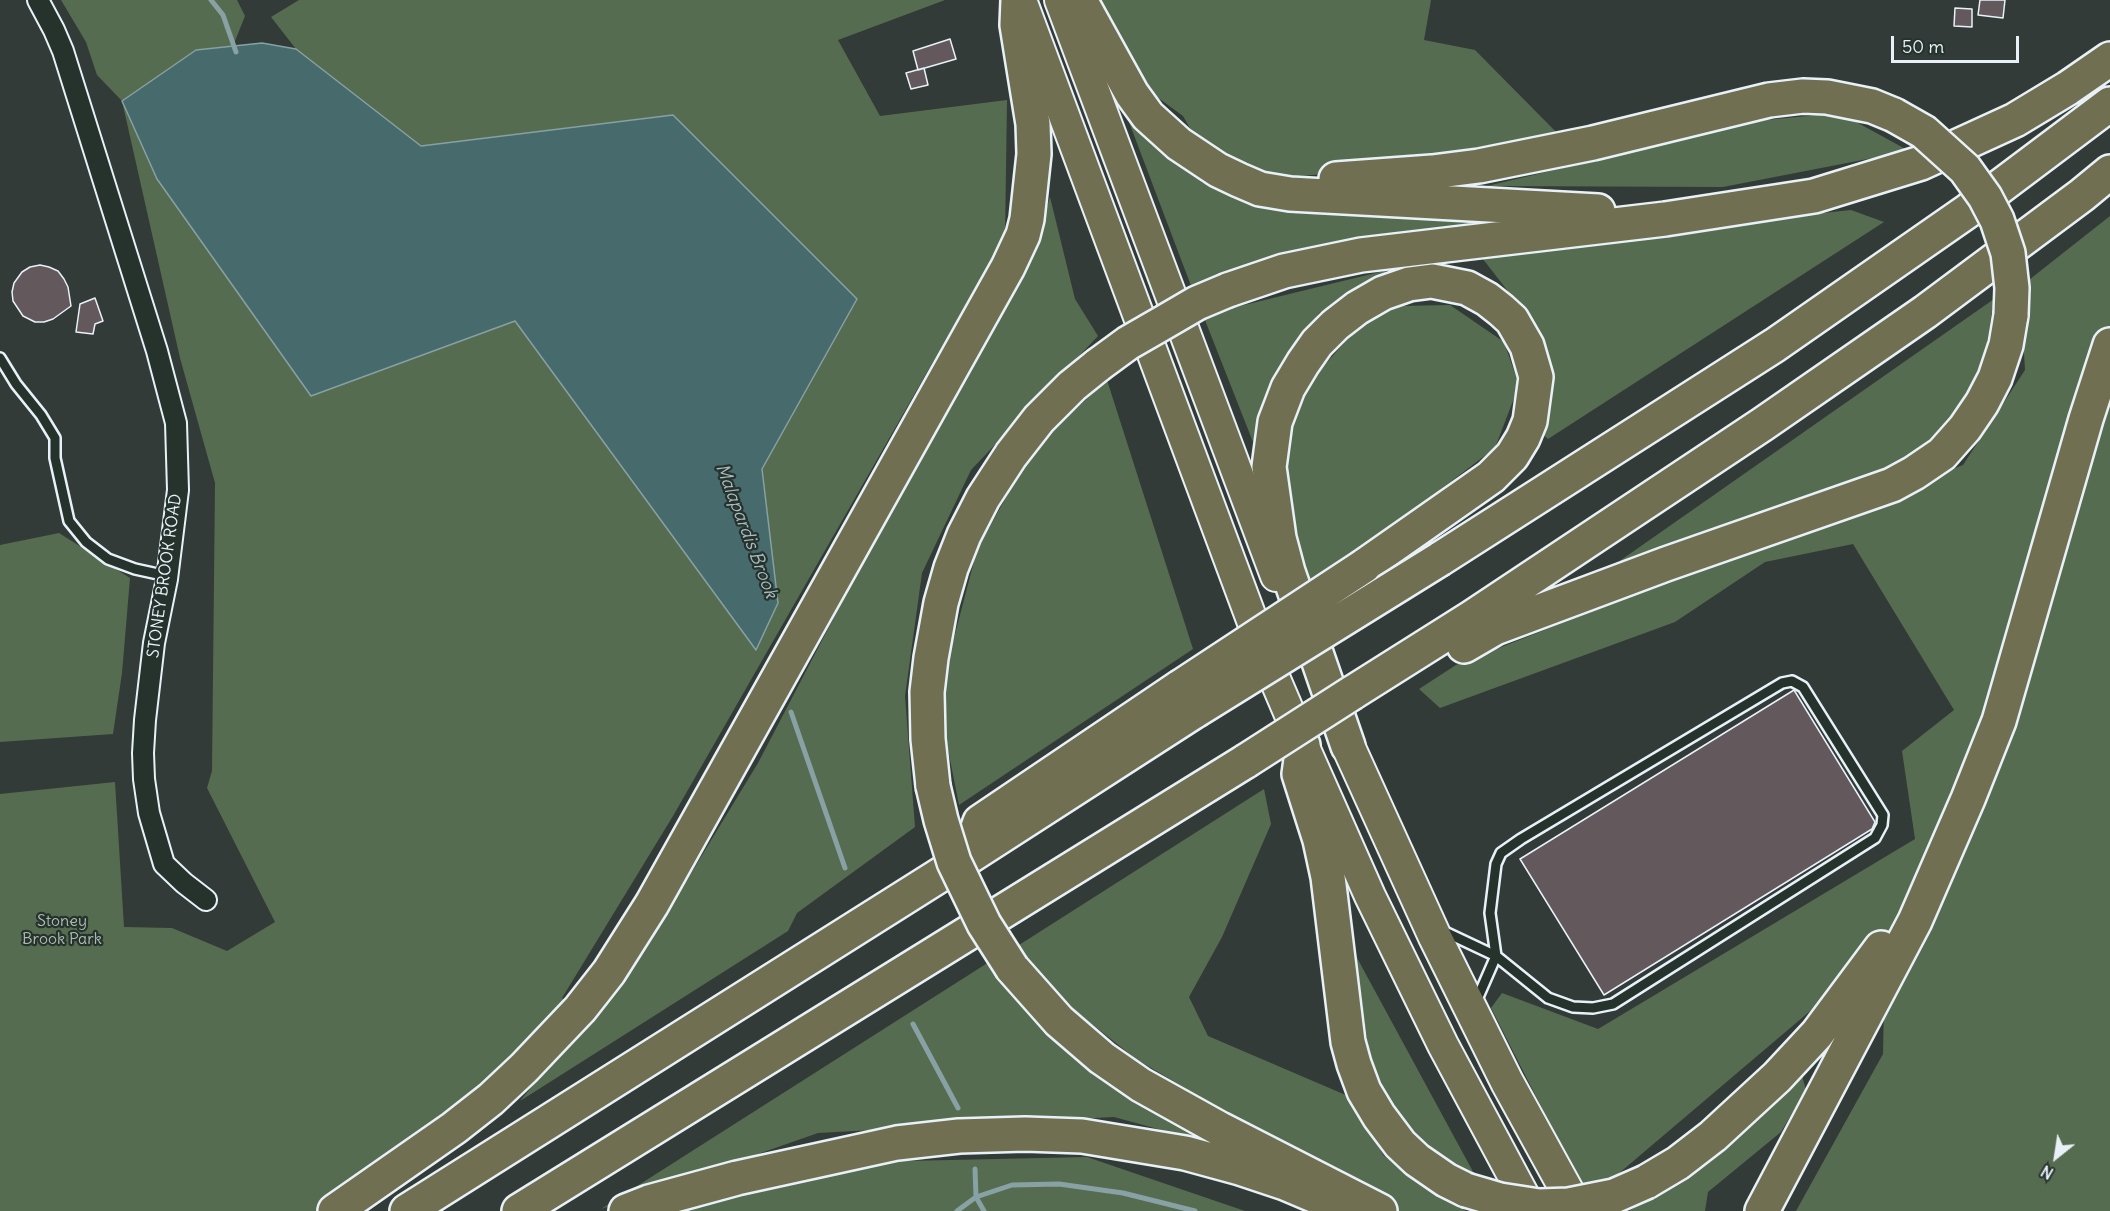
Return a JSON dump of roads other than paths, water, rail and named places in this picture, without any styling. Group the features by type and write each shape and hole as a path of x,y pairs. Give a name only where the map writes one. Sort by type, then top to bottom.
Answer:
{"highway":[{"path":"335,1211 454,1128 524,1068 579,1009 609,972 652,904 1008,267 1023,235 1032,182 1034,144 1033,124 1017,25 1020,0"},
{"path":"1080,0 1138,104 1162,130 1194,155 1260,189 1290,194 1604,211 1723,211"},
{"path":"1380,1211 1220,1129 1141,1085 1102,1058 1059,1022 1012,968 984,924 954,862 940,820 933,786 927,727 927,692 941,603 964,536 989,489 1011,455 1039,419 1072,386 1128,343 1197,303 1228,290 1284,271 1361,255 1723,211 1814,196 1921,163 2015,120 2110,59"},
{"path":"1194,155 1232,170 1264,177 1358,178 1432,172 1479,166 1593,143 1769,100 1803,96 1827,97 1872,106 1924,132 1965,170 1985,197 2001,231 2008,253 2012,288 2011,315 2006,345 1995,378 1982,404 1965,428 1942,454 1914,473 1893,485 1666,564 1495,628 1437,662 1352,693"},
{"path":"1188,699 1440,559 1775,345 1969,210 2110,104"},
{"path":"519,1211 1246,761 1471,618 1753,431 1925,312 2110,172"},
{"path":"407,1211 967,858 1188,699 1364,566 1491,477 1512,456 1530,421 1536,377 1527,346 1512,320 1487,299 1467,288 1432,281 1409,284 1383,293 1357,308 1317,343 1288,388 1275,422 1269,467 1279,538 1288,572 1348,746 1472,1012 1507,1082 1578,1211"},
{"path":"1762,1211 1915,921 1968,799 1999,721 2086,419 2110,345"},
{"path":"1303,745 1299,774 1320,840 1328,877 1348,1042 1364,1091 1400,1144 1417,1160 1446,1180 1466,1190 1500,1200 1539,1206 1569,1205 1614,1196 1647,1182 1678,1163 1713,1136 1777,1077 1817,1034 1876,954 1968,799"},
{"path":"626,1211 649,1202 737,1178 897,1143 959,1136 1025,1134 1082,1136 1185,1153 1285,1183 1351,1211"}],"main road":[{"path":"1020,0 1268,663 1370,896 1443,1045 1532,1211"},
{"path":"1060,0 1288,607 1348,746"}],"street":[{"name":"STONEY BROOK ROAD","path":"38,0 63,51 157,351 176,423 178,490 167,576 154,643 145,720 144,779 149,813 164,864 206,900"}],"lane":[{"path":"0,358 55,438 55,458 69,521 86,542 108,559 135,569 167,576"},
{"path":"1429,924 1496,956 1548,998 1573,1007 1593,1008 1613,1004 1875,838 1882,825 1883,814 1803,687 1792,681 1782,682 1521,839 1501,854 1496,864 1490,913 1496,956 1472,1012"}],"water":[{"path":"262,43 296,49 421,146 673,115 857,299 762,469 778,603 756,650 515,321 311,396 157,179 122,101 196,50"}],"waterway":[{"name":"Malapardis Brook","path":"211,0 223,15 236,52"},
{"name":"Malapardis Brook","path":"791,712 845,868"},
{"name":"Malapardis Brook","path":"913,1024 958,1108"},
{"name":"Malapardis Brook","path":"975,1169 976,1197 984,1211"},
{"path":"957,1211 976,1197 1012,1185 1059,1184 1123,1193 1195,1211"}],"park label":[{"name":"Stoney Brook Park","path":"62,930"}]}
